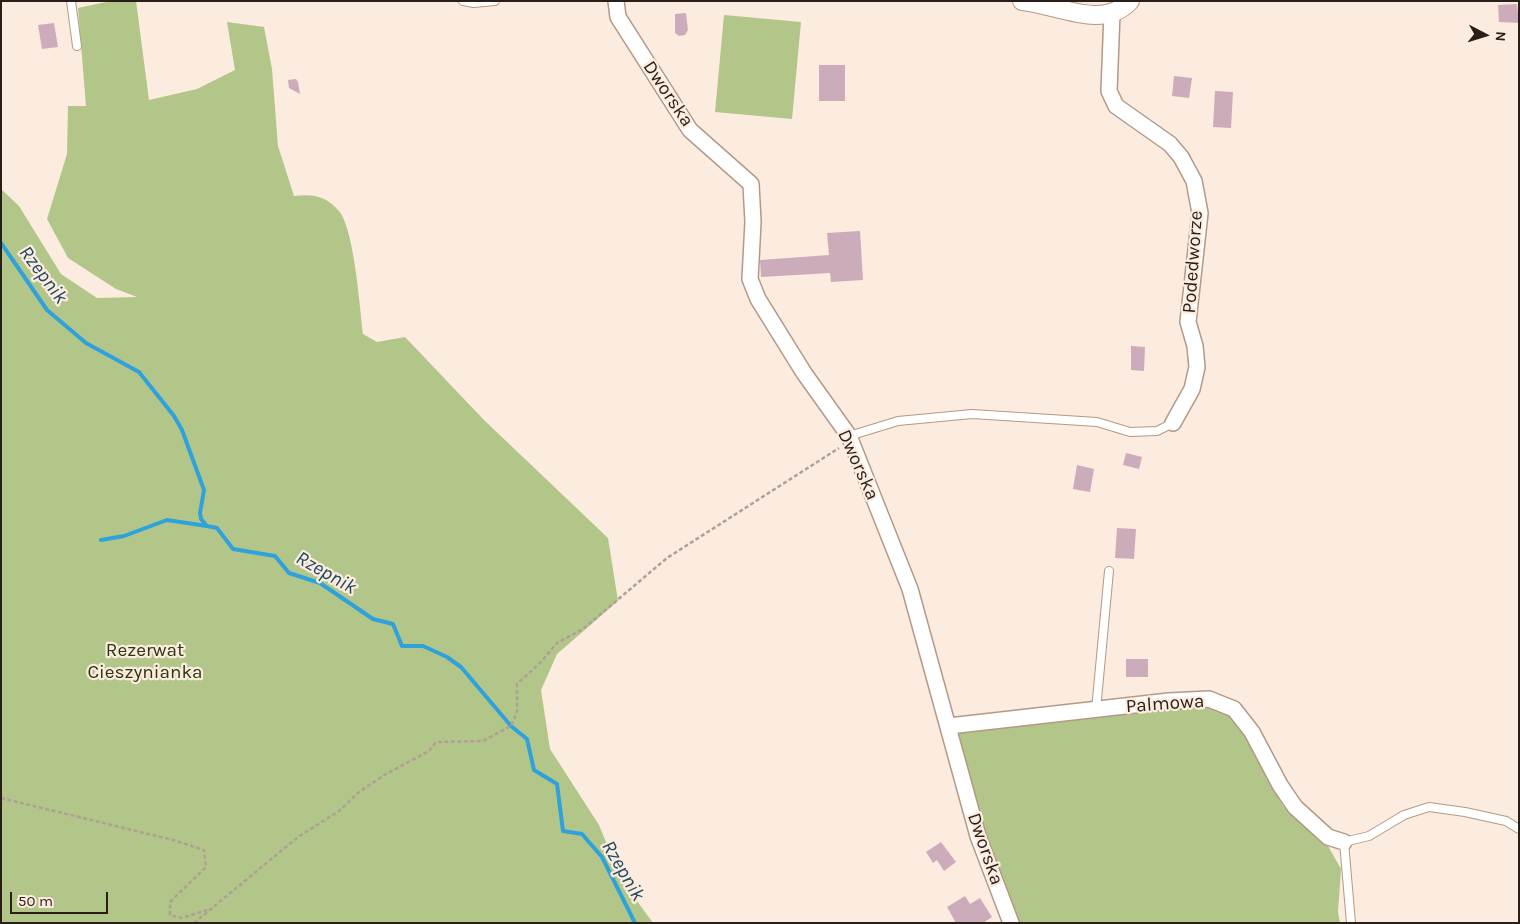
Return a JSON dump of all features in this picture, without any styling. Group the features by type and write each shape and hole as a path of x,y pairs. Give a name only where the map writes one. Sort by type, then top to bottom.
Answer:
{"street":[{"name":"Dworska","path":"616,1 618,17 690,130 751,184 754,222 750,279 758,299 804,373 850,438 910,589 950,726 978,836 1011,923"},
{"path":"1022,1 1092,16 1112,13 1130,1"},
{"name":"Podedworze","path":"1112,13 1109,91 1116,106 1170,144 1181,157 1194,181 1200,214 1188,322 1195,346 1197,368 1192,389 1173,423"},
{"name":"Palmowa","path":"950,726 1169,701 1208,699 1234,710 1252,732 1280,785 1295,807 1328,837 1344,842"}],"lane":[{"path":"71,1 77,46"},
{"path":"463,1 474,3 495,1"},
{"path":"850,438 898,421 972,414 1097,422 1130,432 1157,431 1173,423"},
{"path":"1096,710 1109,571"},
{"path":"1351,923 1344,842 1369,836 1404,815 1429,807 1465,812 1506,821 1519,829"}],"path":[{"path":"194,923 298,837 340,811 359,792 429,751 436,742 483,741 511,726 517,712 517,684 541,662 557,643 583,629 667,558 850,438"},
{"path":"1,798 173,840 204,850 206,867 170,902 170,915 182,918 212,908"}],"green space":[{"name":"Rezerwat Cieszynianka","path":"111,1 136,1 149,100 197,89 235,70 227,22 264,27 272,69 278,146 294,196 307,195 323,199 339,211 344,220 349,234 356,269 363,334 377,342 405,337 484,420 608,538 618,601 557,654 541,690 550,749 599,825 621,879 653,923 1,923 1,189 19,206 61,274 97,298 137,297 116,289 68,258 47,219 67,154 68,106 86,106 78,8"},
{"path":"724,15 801,22 792,119 715,112"},
{"path":"1199,705 1219,708 1240,721 1283,806 1328,846 1341,869 1338,912 1340,923 1019,923 976,812 956,734 961,729"}],"building":[{"path":"1517,4 1519,23 1499,22 1498,5"},
{"path":"686,13 688,30 685,35 679,36 675,33 675,14"},
{"path":"54,23 58,47 42,49 38,25"},
{"path":"819,65 845,65 845,101 819,101"},
{"path":"1174,76 1192,78 1189,98 1172,96"},
{"path":"296,79 300,94 289,88 288,80"},
{"path":"1215,91 1233,92 1231,128 1213,127"},
{"path":"860,231 863,280 831,282 830,273 761,277 760,260 829,255 827,233"},
{"path":"1131,346 1145,347 1144,371 1131,370"},
{"path":"1126,453 1142,457 1139,469 1123,465"},
{"path":"1077,465 1094,469 1090,492 1073,489"},
{"path":"1117,528 1136,529 1134,559 1115,558"},
{"path":"1126,659 1148,659 1148,677 1126,677"},
{"path":"941,842 956,862 944,871 937,860 933,863 926,852"},
{"path":"965,896 970,904 980,898 992,917 983,923 956,923 947,907"}],"waterway":[{"name":"Rzepnik","path":"1,243 47,310 86,343 139,372 174,416 182,430 204,490 200,513 201,519 207,526 217,528 233,549 275,556 289,573 320,583 373,619 393,624 402,646 423,646 447,657 461,667 511,726 527,739 534,770 557,784 563,831 582,834 602,857 635,923"},
{"path":"101,540 124,536 167,520 207,526"}]}
